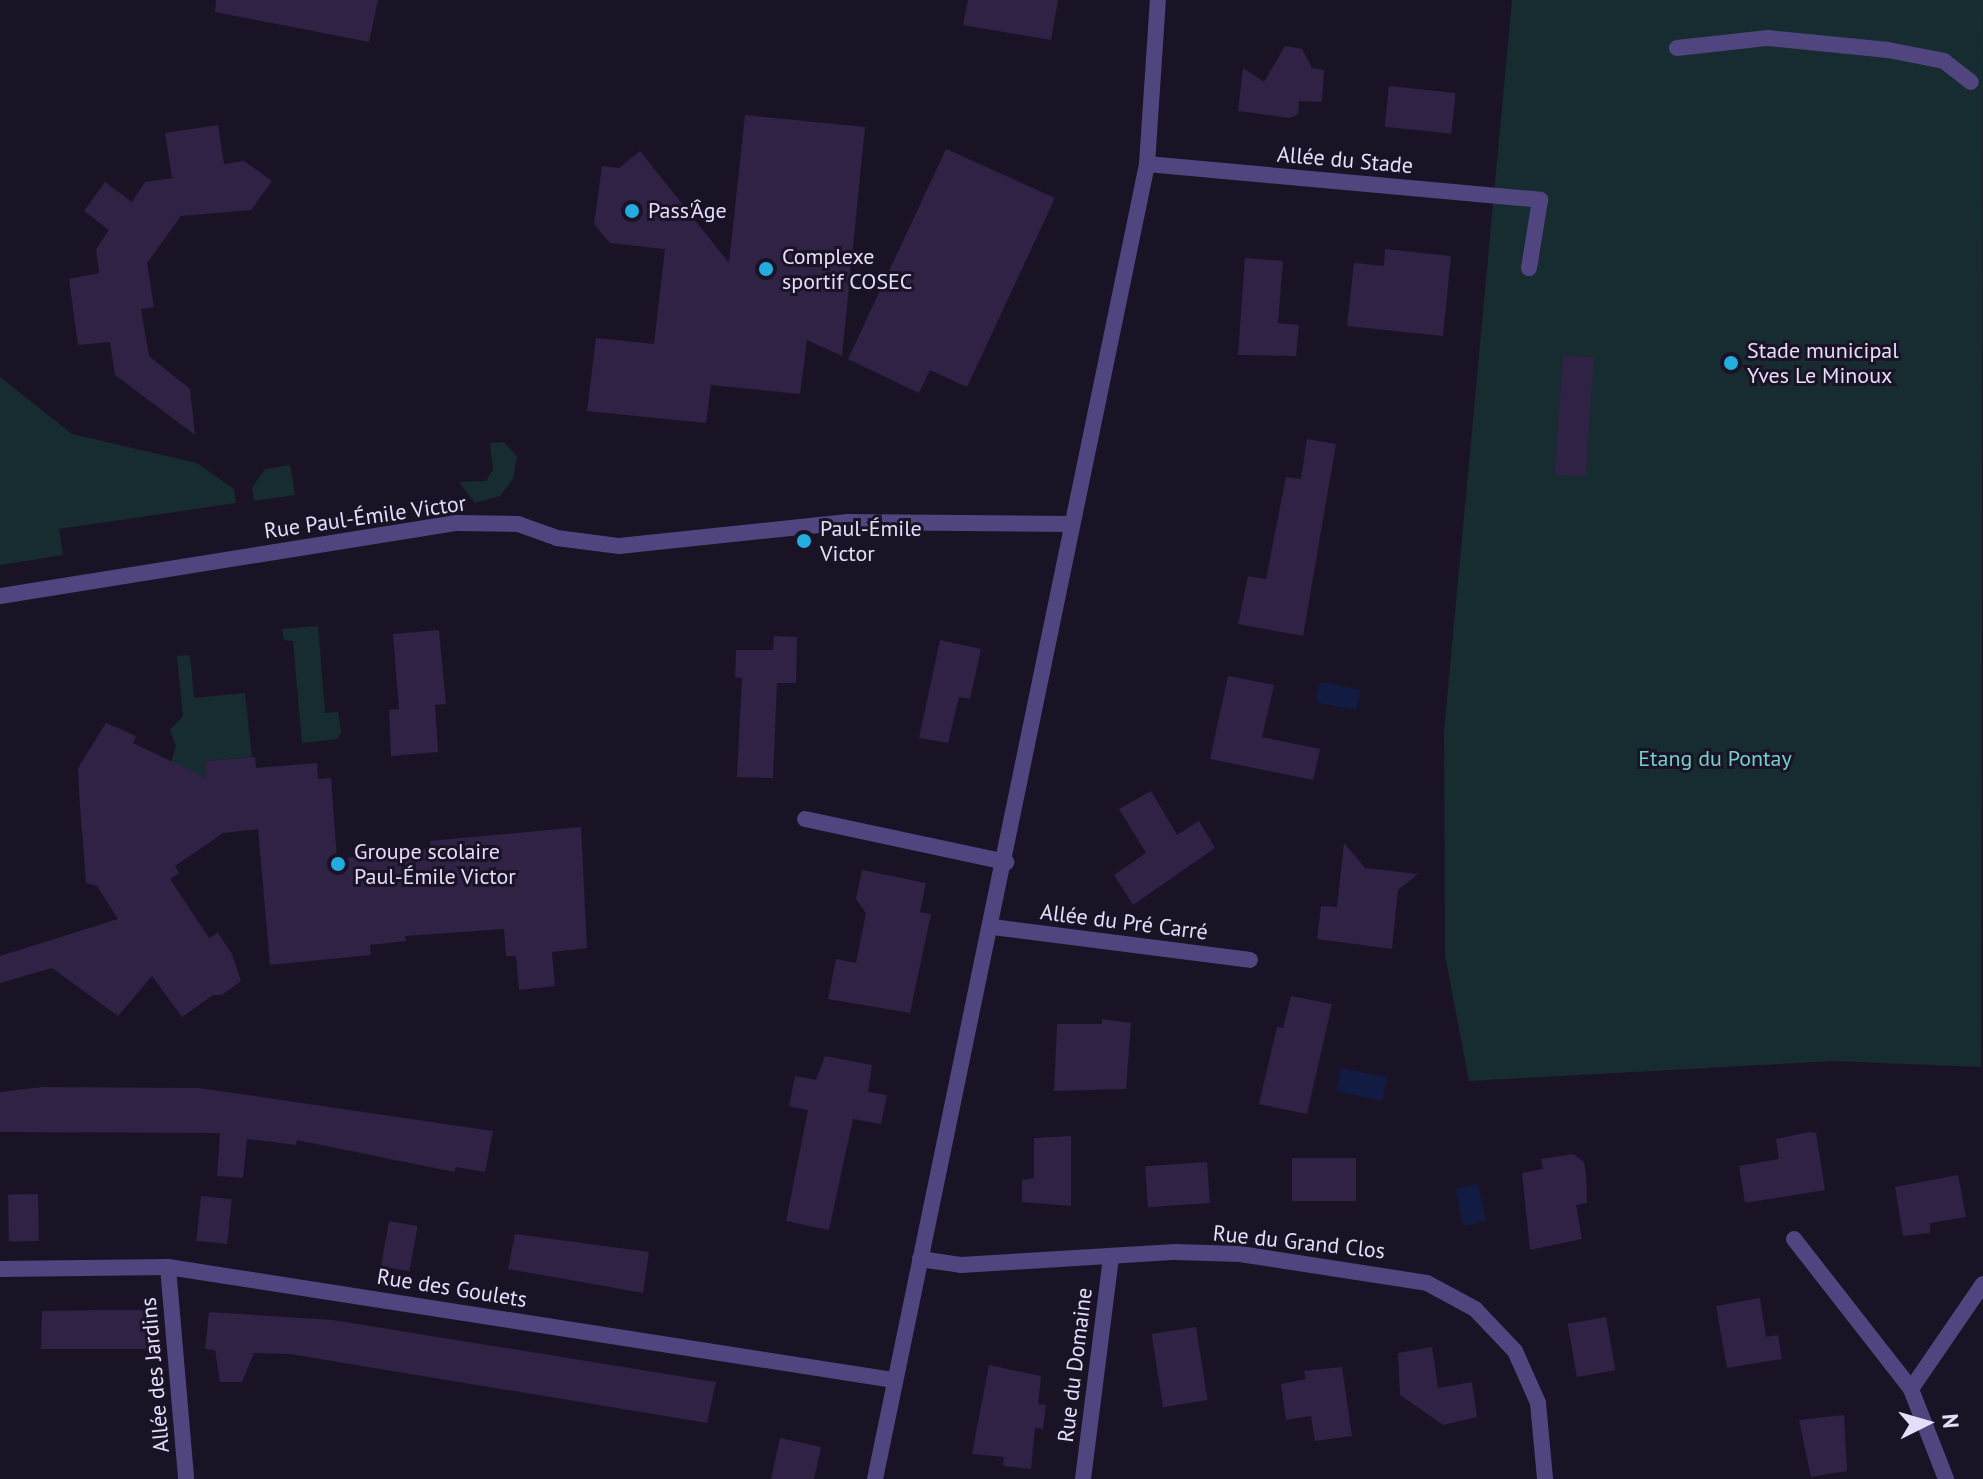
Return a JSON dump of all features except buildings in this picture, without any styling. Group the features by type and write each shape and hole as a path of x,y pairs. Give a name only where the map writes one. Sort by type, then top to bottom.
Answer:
{"street":[{"path":"875,1479 993,927 1147,164 1158,0"},
{"path":"1677,48 1768,38 1888,50 1944,61 1971,82"},
{"name":"Allée du Stade","path":"1147,164 1540,200 1529,268"},
{"name":"Rue Paul-Émile Victor","path":"0,596 455,523 518,524 557,538 619,546 848,522 1072,524"},
{"path":"805,819 1006,862"},
{"name":"Allée du Pré Carré","path":"993,927 1250,960"},
{"path":"1794,1239 1911,1389 1946,1479"},
{"name":"Rue du Grand Clos","path":"920,1259 961,1265 1111,1256 1240,1254 1397,1275 1455,1296 1496,1328 1529,1377 1538,1403 1545,1479"},
{"name":"Rue du Domaine","path":"1083,1479 1111,1256"},
{"name":"Rue des Goulets","path":"0,1269 168,1267 894,1380"},
{"name":"Allée des Jardins","path":"168,1267 186,1479"},
{"path":"1911,1389 1983,1284"}],"green space":[{"name":"Stade municipal Yves Le Minoux","path":"1512,0 1983,0 1981,1067 1833,1061 1469,1081 1445,955 1444,732"},
{"path":"0,377 72,434 197,463 234,489 236,503 59,529 63,555 0,565"},
{"path":"504,442 517,456 513,479 500,496 475,503 459,482 486,481 493,469 490,443"},
{"path":"290,465 295,495 254,501 252,488 265,469"},
{"path":"318,626 325,713 338,712 341,732 337,739 302,743 293,641 284,640 282,629"},
{"path":"190,655 194,698 245,693 252,757 205,761 207,789 169,770 176,746 170,730 183,716 177,656"}],"water":[{"path":"1320,682 1360,690 1356,710 1316,703"},
{"path":"1341,1068 1387,1077 1383,1101 1336,1092"},
{"path":"1478,1184 1486,1221 1463,1226 1456,1189"}],"place":[{"name":"Pass'Âge","path":"632,211"},
{"name":"Complexe sportif COSEC","path":"766,269"},
{"name":"Stade municipal Yves Le Minoux","path":"1731,363"},
{"name":"Paul-Émile Victor","path":"804,541"},
{"name":"Groupe scolaire Paul-Émile Victor","path":"338,864"}],"park label":[{"name":"Etang du Pontay","path":"1715,759"}]}
